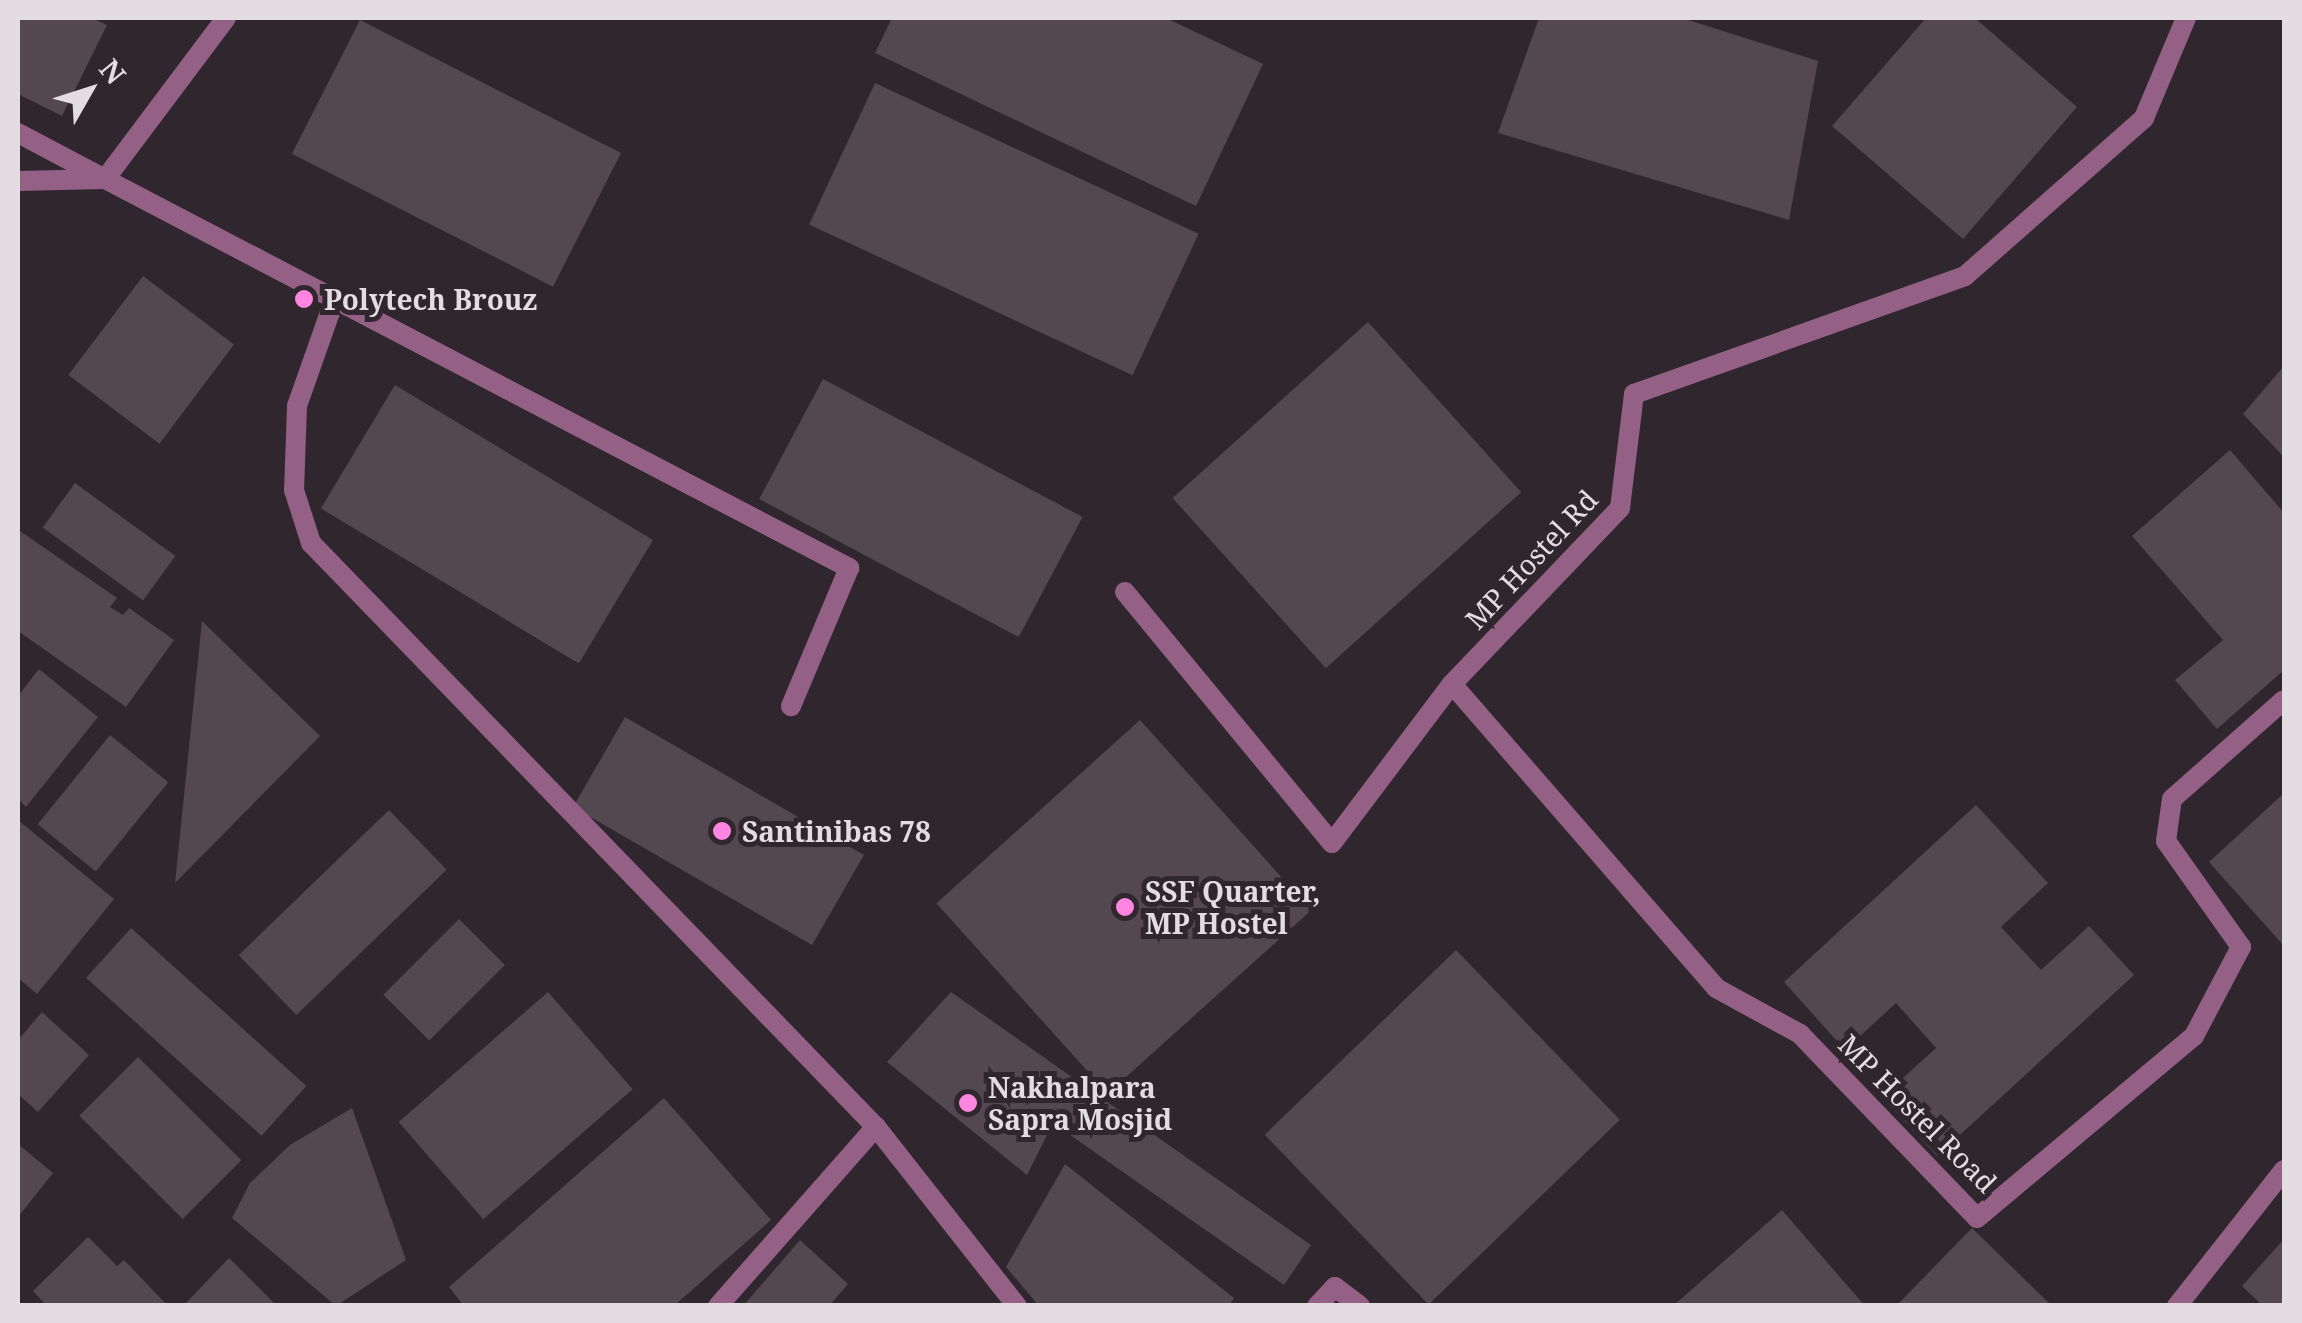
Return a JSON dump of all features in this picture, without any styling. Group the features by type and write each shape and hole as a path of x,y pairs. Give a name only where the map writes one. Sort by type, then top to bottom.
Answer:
{"street":[{"path":"106,179 226,18"},
{"name":"MP Hostel Rd","path":"1126,592 1332,844 1452,684 1620,508 1634,394 1965,276 2144,118 2186,18"},
{"path":"18,133 850,568 790,706"},
{"path":"18,181 106,179"},
{"path":"335,298 297,406 294,490 311,544 876,1127 1017,1306"},
{"name":"MP Hostel Road","path":"1452,684 1716,988 1800,1034 1976,1218 2194,1036 2241,947 2166,841 2172,800 2284,700"},
{"path":"718,1306 876,1127"},
{"path":"2177,1306 2284,1170"},
{"path":"1316,1306 1336,1286 1360,1306"}],"building":[{"path":"18,18 92,18 107,25 62,116 18,94"},
{"path":"892,18 1166,18 1263,64 1196,206 875,53"},
{"path":"1539,18 1682,18 1818,61 1789,220 1498,133"},
{"path":"1926,18 1975,18 2077,107 1963,239 1832,126"},
{"path":"360,20 621,153 553,287 292,154"},
{"path":"875,83 1199,234 1133,375 809,224"},
{"path":"143,276 234,345 159,444 68,375"},
{"path":"1368,322 1521,492 1326,668 1173,498"},
{"path":"2284,366 2284,457 2243,414"},
{"path":"823,379 1083,517 1019,637 759,499"},
{"path":"395,385 653,540 579,663 321,508"},
{"path":"2230,450 2284,513 2284,670 2217,729 2175,680 2223,640 2132,536"},
{"path":"75,483 175,556 143,600 43,527"},
{"path":"20,531 117,598 110,607 123,615 129,608 174,640 126,707 18,631"},
{"path":"202,621 320,736 175,883"},
{"path":"39,669 98,717 26,807 18,799 18,696"},
{"name":"Santinibas 78","path":"625,717 864,855 812,945 573,807"},
{"name":"SSF Quarter, MP Hostel","path":"1140,720 1311,910 1108,1094 936,903"},
{"path":"110,735 168,782 96,872 38,824"},
{"path":"2284,793 2284,946 2209,862"},
{"path":"1976,805 2048,883 2001,927 2041,970 2089,926 2134,975 1937,1156 1882,1097 1936,1048 1896,1003 1845,1050 1784,982"},
{"path":"389,810 447,870 296,1015 239,955"},
{"path":"18,820 114,899 37,994 18,978"},
{"path":"459,919 505,965 429,1041 383,995"},
{"path":"131,928 306,1086 262,1136 86,978"},
{"path":"1456,950 1620,1120 1429,1305 1265,1135"},
{"path":"548,992 633,1089 483,1219 399,1122"},
{"path":"951,992 1311,1245 1284,1285 1053,1123 1027,1175 887,1062"},
{"path":"42,1012 89,1055 38,1112 18,1094 18,1040"},
{"path":"138,1057 241,1160 183,1219 79,1116"},
{"path":"664,1098 771,1220 674,1306 464,1306 449,1287"},
{"path":"352,1108 406,1260 336,1306 232,1218 250,1183 290,1145"},
{"path":"18,1144 53,1173 18,1217"},
{"path":"1065,1164 1234,1298 1229,1306 1039,1306 1006,1267"},
{"path":"1782,1210 1865,1306 1673,1306"},
{"path":"1972,1228 2052,1306 1899,1303"},
{"path":"88,1237 117,1266 124,1260 168,1306 47,1306 33,1291"},
{"path":"2284,1239 2284,1306 2263,1306 2242,1286"},
{"path":"800,1240 848,1284 829,1306 743,1306"},
{"path":"229,1258 277,1306 183,1306"}],"place":[{"name":"Polytech Brouz","path":"304,299"},
{"name":"Santinibas 78","path":"722,831"},
{"name":"SSF Quarter, MP Hostel","path":"1125,907"},
{"name":"Nakhalpara Sapra Mosjid","path":"968,1103"}]}
